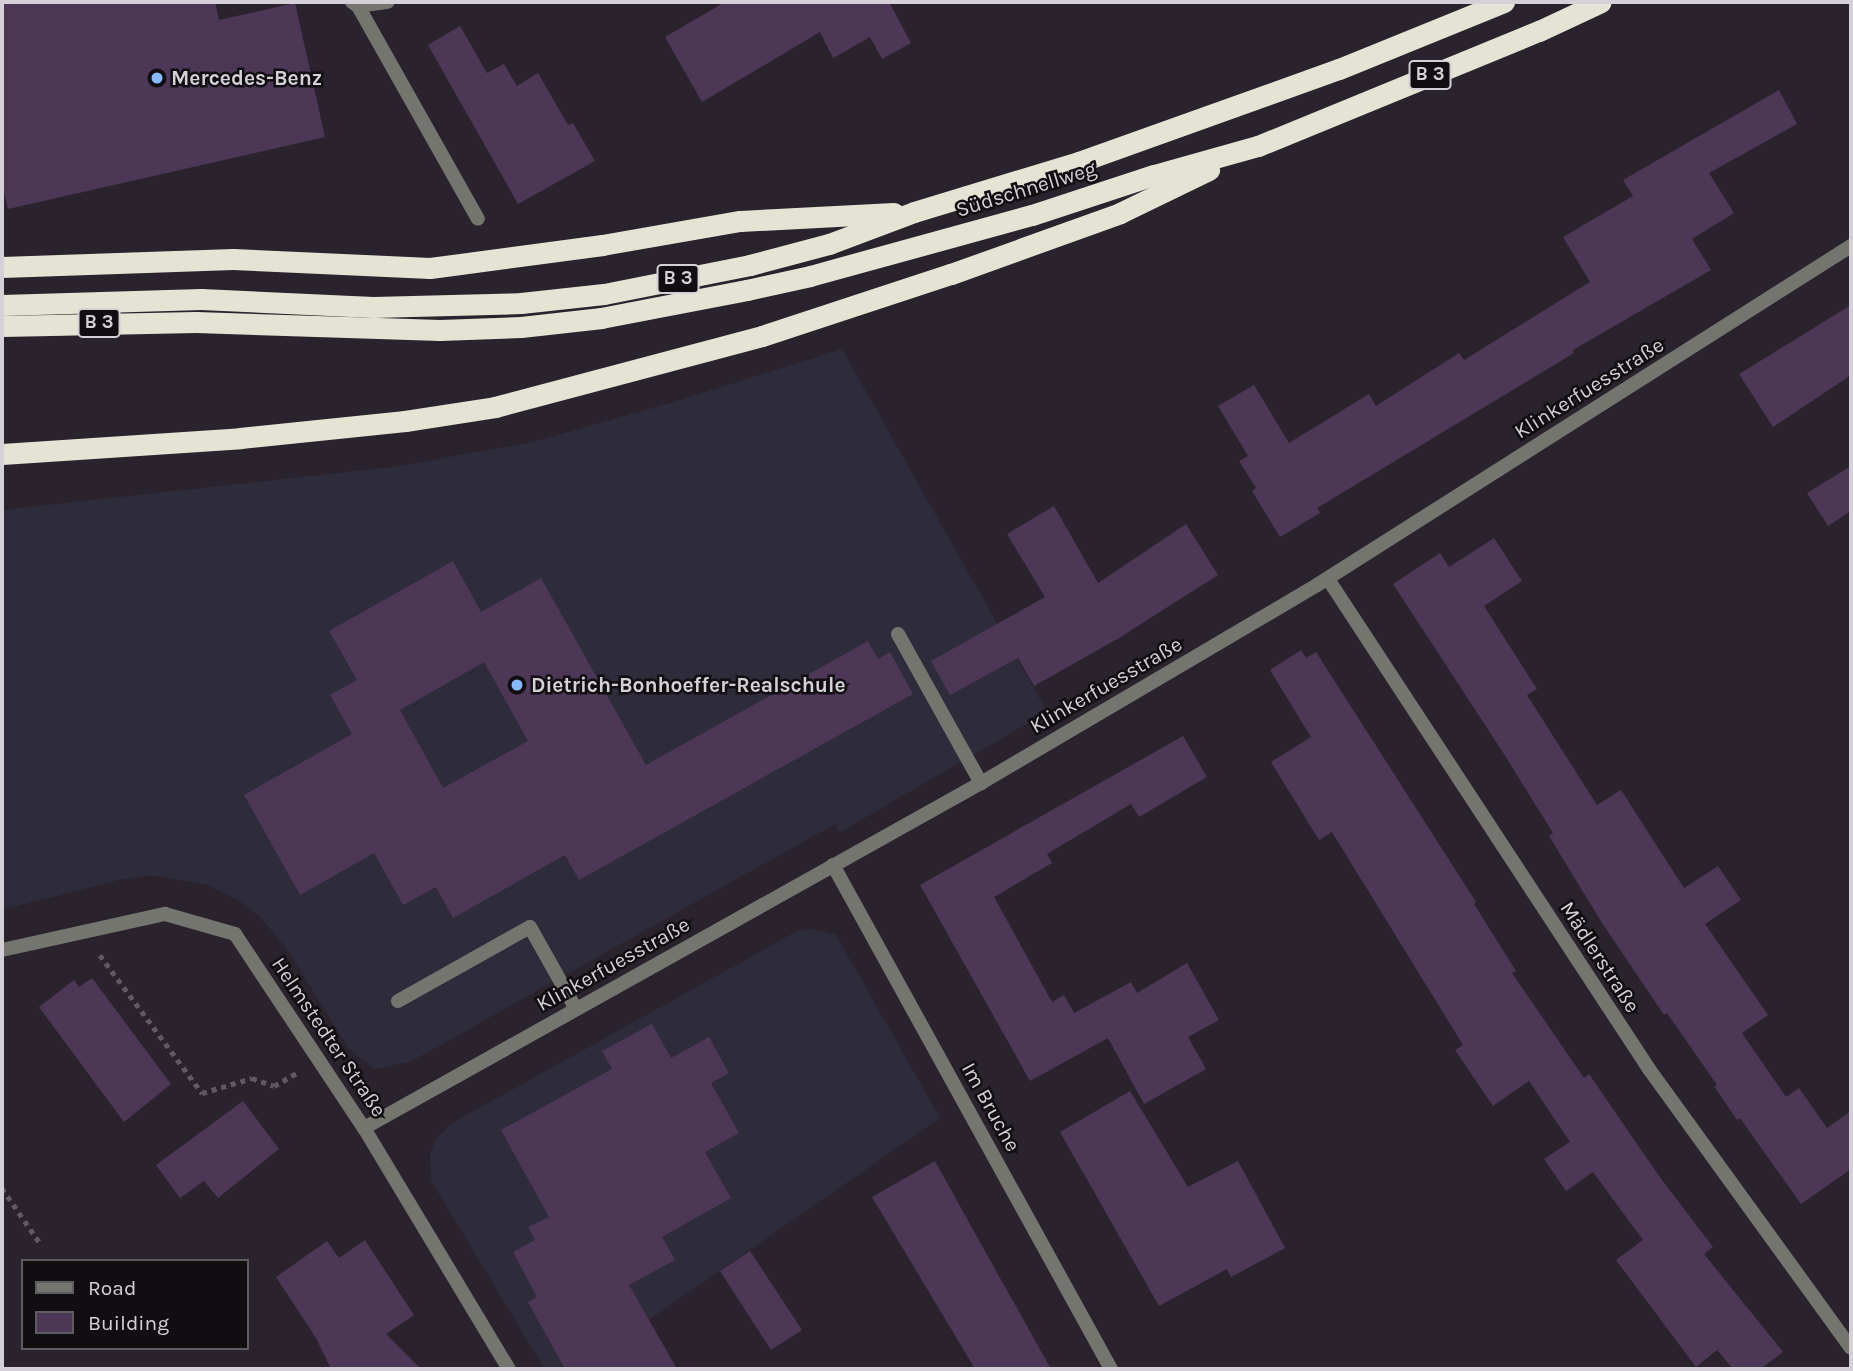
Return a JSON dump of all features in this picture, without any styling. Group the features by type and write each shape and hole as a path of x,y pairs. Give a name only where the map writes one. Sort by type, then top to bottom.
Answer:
{"highway":[{"name":"Südschnellweg","path":"2,305 201,299 436,307 521,303 631,288 750,265 829,244 914,212 1079,162 1339,69 1504,2"},
{"name":"Südschnellweg","path":"2,326 196,322 440,330 521,327 601,318 810,276 1032,215 1154,175 1258,146 1539,31 1601,2"},
{"path":"2,454 240,438 405,421 495,407 762,336 951,274 1120,213 1258,146"},
{"path":"2,267 233,259 430,268 602,245 740,221 914,212"}],"street":[{"path":"388,2 355,4 478,219"},
{"name":"Klinkerfuesstraße","path":"364,1128 981,783 1328,579 1851,246"},
{"name":"Mädlerstraße","path":"1328,579 1649,1069 1851,1348"},
{"path":"898,634 981,783"},
{"name":"Im Bruche","path":"833,865 1111,1369"},
{"name":"Helmstedter Straße","path":"2,950 166,915 235,933 364,1128 509,1369"},
{"path":"398,1001 530,927 576,1009"}],"path":[{"path":"83,932 202,1093 252,1078 274,1086 319,1059"},
{"path":"2,1188 41,1246"}],"shaded area":[{"name":"Dietrich-Bonhoeffer-Realschule","path":"842,349 1047,712 840,832 835,824 410,1062 374,1069 348,1048 287,949 260,917 240,901 208,885 152,875 119,880 2,910 2,510 393,467 533,442 674,402"},
{"path":"814,929 836,935 940,1118 578,1369 545,1369 431,1181 430,1153 436,1139 451,1124 797,931"}],"building":[{"name":"Mercedes-Benz","path":"2,2 215,2 219,20 295,3 325,137 8,209 2,184"},
{"path":"725,2 889,2 911,43 882,59 870,37 833,58 820,32 702,102 665,37"},
{"path":"460,26 487,73 504,64 517,86 538,73 568,125 573,123 595,161 518,204 428,45"},
{"path":"1779,90 1797,124 1709,173 1734,213 1692,239 1711,270 1573,350 1574,353 1317,508 1320,513 1280,537 1252,491 1256,488 1239,461 1248,456 1218,406 1254,385 1289,443 1369,394 1376,406 1459,353 1464,360 1590,282 1563,237 1633,196 1623,180"},
{"path":"1851,305 1851,375 1773,427 1739,374"},
{"path":"1851,466 1851,511 1828,526 1807,493"},
{"path":"1054,506 1098,583 1186,524 1218,575 1119,638 1034,686 1018,658 950,695 931,661 1045,597 1007,534"},
{"path":"1494,538 1522,581 1484,606 1537,689 1527,695 1597,805 1621,790 1684,888 1718,866 1741,900 1705,924 1768,1015 1742,1033 1786,1097 1799,1088 1827,1128 1851,1111 1851,1169 1801,1204 1740,1118 1737,1120 1714,1086 1717,1085 1667,1013 1664,1015 1602,923 1549,836 1553,833 1393,584 1440,553 1449,567"},
{"path":"453,561 481,612 541,578 646,765 868,641 878,659 890,652 913,694 579,880 565,855 453,918 436,887 403,905 374,853 300,895 244,795 352,734 330,695 357,680 329,631","holes":["484,662 528,741 443,788 400,710"]},
{"path":"1301,650 1306,658 1316,652 1476,902 1474,904 1516,971 1512,973 1584,1078 1589,1074 1659,1176 1713,1247 1704,1254 1783,1352 1760,1369 1733,1369 1717,1350 1696,1367 1616,1260 1643,1240 1593,1172 1566,1191 1544,1159 1570,1142 1529,1081 1493,1106 1455,1050 1463,1045 1332,832 1319,840 1271,762 1311,737 1270,670"},
{"path":"1183,736 1207,777 1139,817 1131,804 1047,854 1052,863 994,897 1052,1002 1064,995 1074,1013 1131,982 1137,993 1187,963 1219,1020 1188,1037 1206,1069 1144,1104 1108,1038 1030,1081 920,885"},
{"path":"92,978 171,1084 124,1122 39,1007 74,980 79,987"},
{"path":"652,1024 671,1058 709,1037 729,1073 711,1083 739,1133 705,1152 731,1198 662,1237 675,1260 629,1285 677,1369 565,1369 528,1302 537,1297 513,1252 535,1240 528,1227 549,1217 501,1130 612,1069 602,1051"},
{"path":"1130,1091 1188,1187 1238,1161 1285,1248 1231,1277 1227,1269 1159,1306 1060,1132"},
{"path":"243,1101 279,1149 218,1198 204,1181 180,1198 156,1165"},
{"path":"935,1161 1051,1369 975,1369 872,1197"},
{"path":"365,1240 414,1315 386,1334 421,1369 331,1369 316,1338 276,1277 327,1241 339,1258"},
{"path":"750,1251 802,1330 771,1350 720,1271"}],"place":[{"name":"Mercedes-Benz","path":"157,78"},
{"name":"Dietrich-Bonhoeffer-Realschule","path":"517,685"}]}
